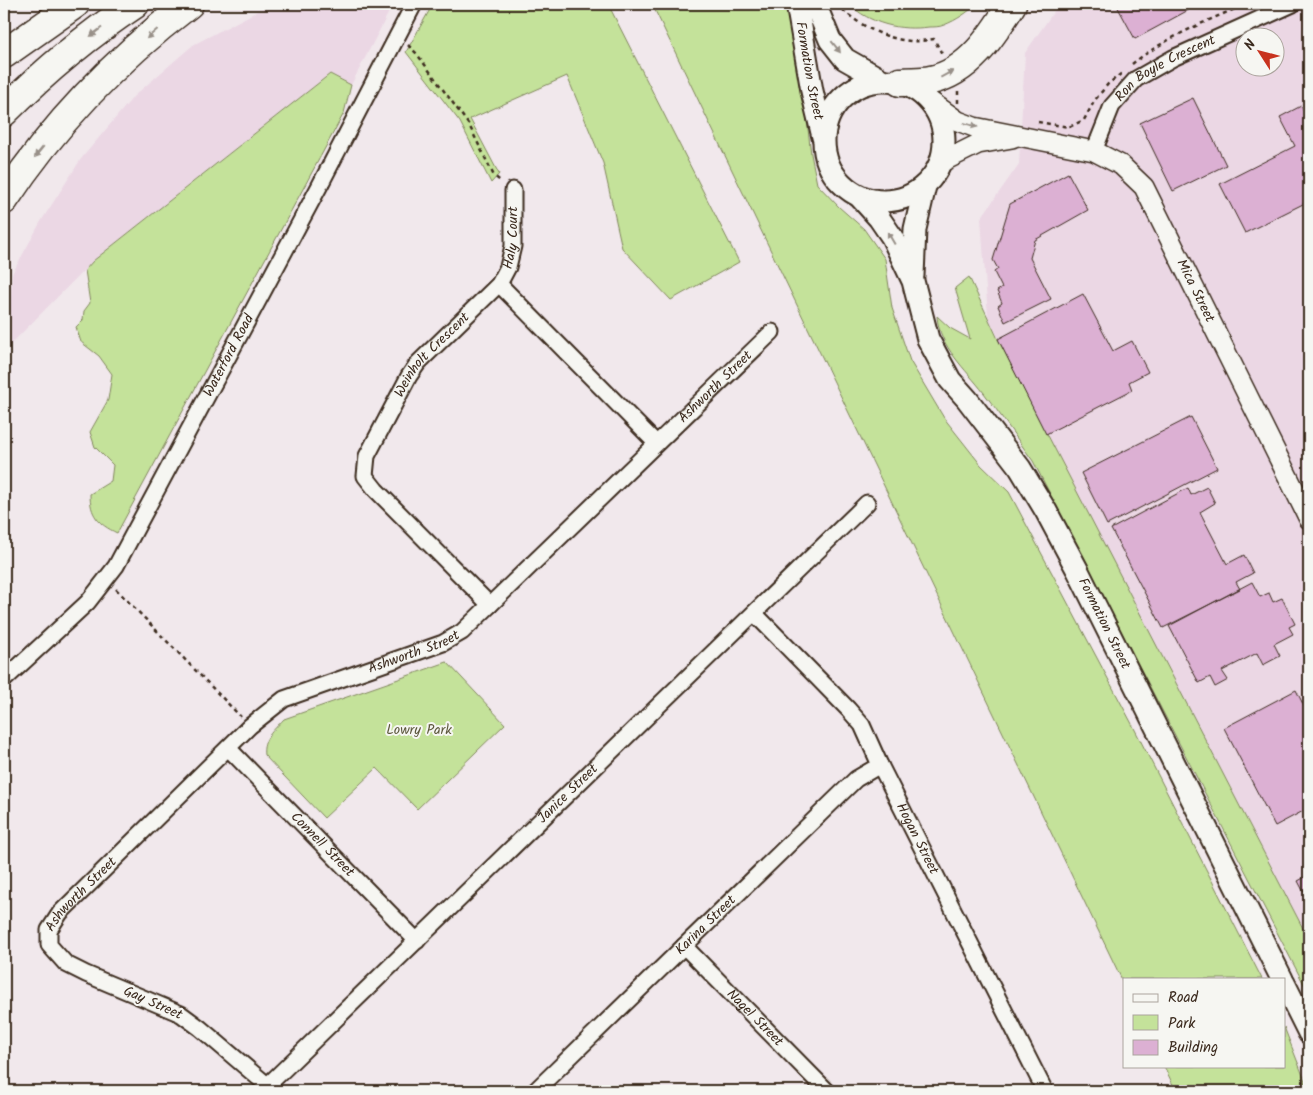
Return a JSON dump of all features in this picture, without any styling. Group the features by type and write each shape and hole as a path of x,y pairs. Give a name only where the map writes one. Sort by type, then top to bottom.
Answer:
{"highway":[{"path":"4,36 56,4"},
{"path":"4,54 75,4"},
{"path":"4,112 65,56 97,30 135,4"},
{"path":"4,200 36,155 66,119 132,51 189,4"},
{"path":"891,81 930,80 952,72 983,45 1012,4"}],"main road":[{"name":"Formation Street","path":"798,4 812,91 823,137"},
{"name":"Formation Street","path":"815,4 830,40 845,59 891,81"},
{"path":"891,81 916,89 930,100 939,114 944,130 944,147 940,163 925,186 910,195 894,200 877,201 860,196 844,187 832,173 825,156 823,137 827,120 836,104 848,91 864,83 891,81"},
{"name":"Formation Street","path":"913,281 915,229 925,186"},
{"name":"Formation Street","path":"860,196 892,237 913,281 928,339 950,380 1020,468 1046,511 1078,571 1282,978"},
{"path":"1286,987 1309,1032"}],"street":[{"name":"Waterford Road","path":"4,680 88,602 106,580 125,549 319,187 414,4"},
{"name":"Ron Boyle Crescent","path":"1094,150 1112,106 1136,79 1180,55 1293,4"},
{"name":"Mica Street","path":"930,100 958,121 974,127 1094,150 1121,165 1144,188 1309,519"},
{"name":"Mica Street","path":"940,163 978,144 1020,136"},
{"name":"Haly Court","path":"499,284 508,267 513,246 513,190"},
{"path":"499,284 656,443"},
{"name":"Weinholt Crescent","path":"490,605 376,490 365,476 367,456 408,376 418,363 499,284"},
{"name":"Ashworth Street","path":"49,945 49,930 60,913 250,726 284,699 443,643 462,632 772,332"},
{"name":"Janice Street","path":"271,1088 417,941 867,504"},
{"name":"Hogan Street","path":"754,613 862,725 880,765 1045,1091"},
{"name":"Connell Street","path":"228,748 417,941"},
{"name":"Karina Street","path":"534,1091 856,779 880,765"},
{"name":"Gay Street","path":"49,945 66,964 181,1014 271,1088"},
{"name":"Nagel Street","path":"684,946 827,1091"}],"path":[{"path":"837,4 846,14 870,29 889,37 912,41 934,39 952,72 959,93 958,104"},
{"path":"1034,122 1069,127 1084,120 1095,100 1108,84 1143,55 1181,34 1248,4"},
{"path":"397,36 417,54 469,125 494,176 513,190"},
{"path":"106,580 250,726"}],"shaded area":[{"path":"279,4 358,4 389,12 351,85 330,74 93,261 9,346 12,274 40,223 81,159 134,96 193,45 267,6"},
{"path":"1059,4 1309,4 1309,941 1046,434 988,317 981,218 1019,164 1025,53"}],"green space":[{"path":"433,4 608,4 739,262 671,300 622,248 603,163 567,76 470,119 499,174 491,183 460,122 406,52"},
{"path":"652,4 789,4 800,63 811,154 817,184 864,229 885,259 892,308 910,361 944,418 981,465 1009,492 1132,724 1261,978 1123,978 1123,982"},
{"path":"849,4 977,4 966,13 942,26 907,28 896,27 866,17"},
{"path":"330,74 351,85 344,113 117,533 96,518 90,501 90,494 111,481 113,465 95,447 90,432 108,400 112,374 99,356 81,342 76,327 83,320 84,311 90,303 85,270 93,261"},
{"path":"969,277 998,339 1309,940 1309,994 1033,461 990,401 954,357 943,338 937,316 950,328 970,339 955,288"},
{"name":"Lowry Park","path":"447,662 505,724 417,809 377,768 324,818 264,755 265,744 272,731 284,719"},
{"path":"1286,1032 1309,1091 1176,1091 1165,1068 1286,1068"}],"building":[{"path":"1116,4 1195,4 1196,6 1135,39"},
{"path":"1193,98 1226,165 1173,191 1140,123"},
{"path":"1301,106 1307,118 1309,117 1309,201 1245,233 1220,184 1295,146 1280,117"},
{"path":"1068,173 1088,210 1035,240 1030,258 1051,299 1005,322 998,306 1002,303 997,291 1002,288 994,272 998,269 993,260 1010,204"},
{"path":"1083,294 1113,351 1132,341 1148,372 1129,382 1132,390 1046,434 998,339"},
{"path":"1191,417 1217,468 1107,525 1081,473"},
{"path":"1207,487 1215,503 1200,512 1227,564 1244,555 1253,573 1236,582 1240,589 1163,628 1111,529 1188,488 1191,495"},
{"path":"1252,582 1260,597 1269,593 1273,602 1282,598 1295,624 1289,627 1293,634 1274,644 1280,656 1263,665 1257,653 1222,671 1228,680 1215,687 1210,677 1199,683 1169,626"},
{"path":"1296,690 1309,716 1309,808 1275,826 1224,728"},
{"path":"1309,875 1309,902 1298,881"}]}
